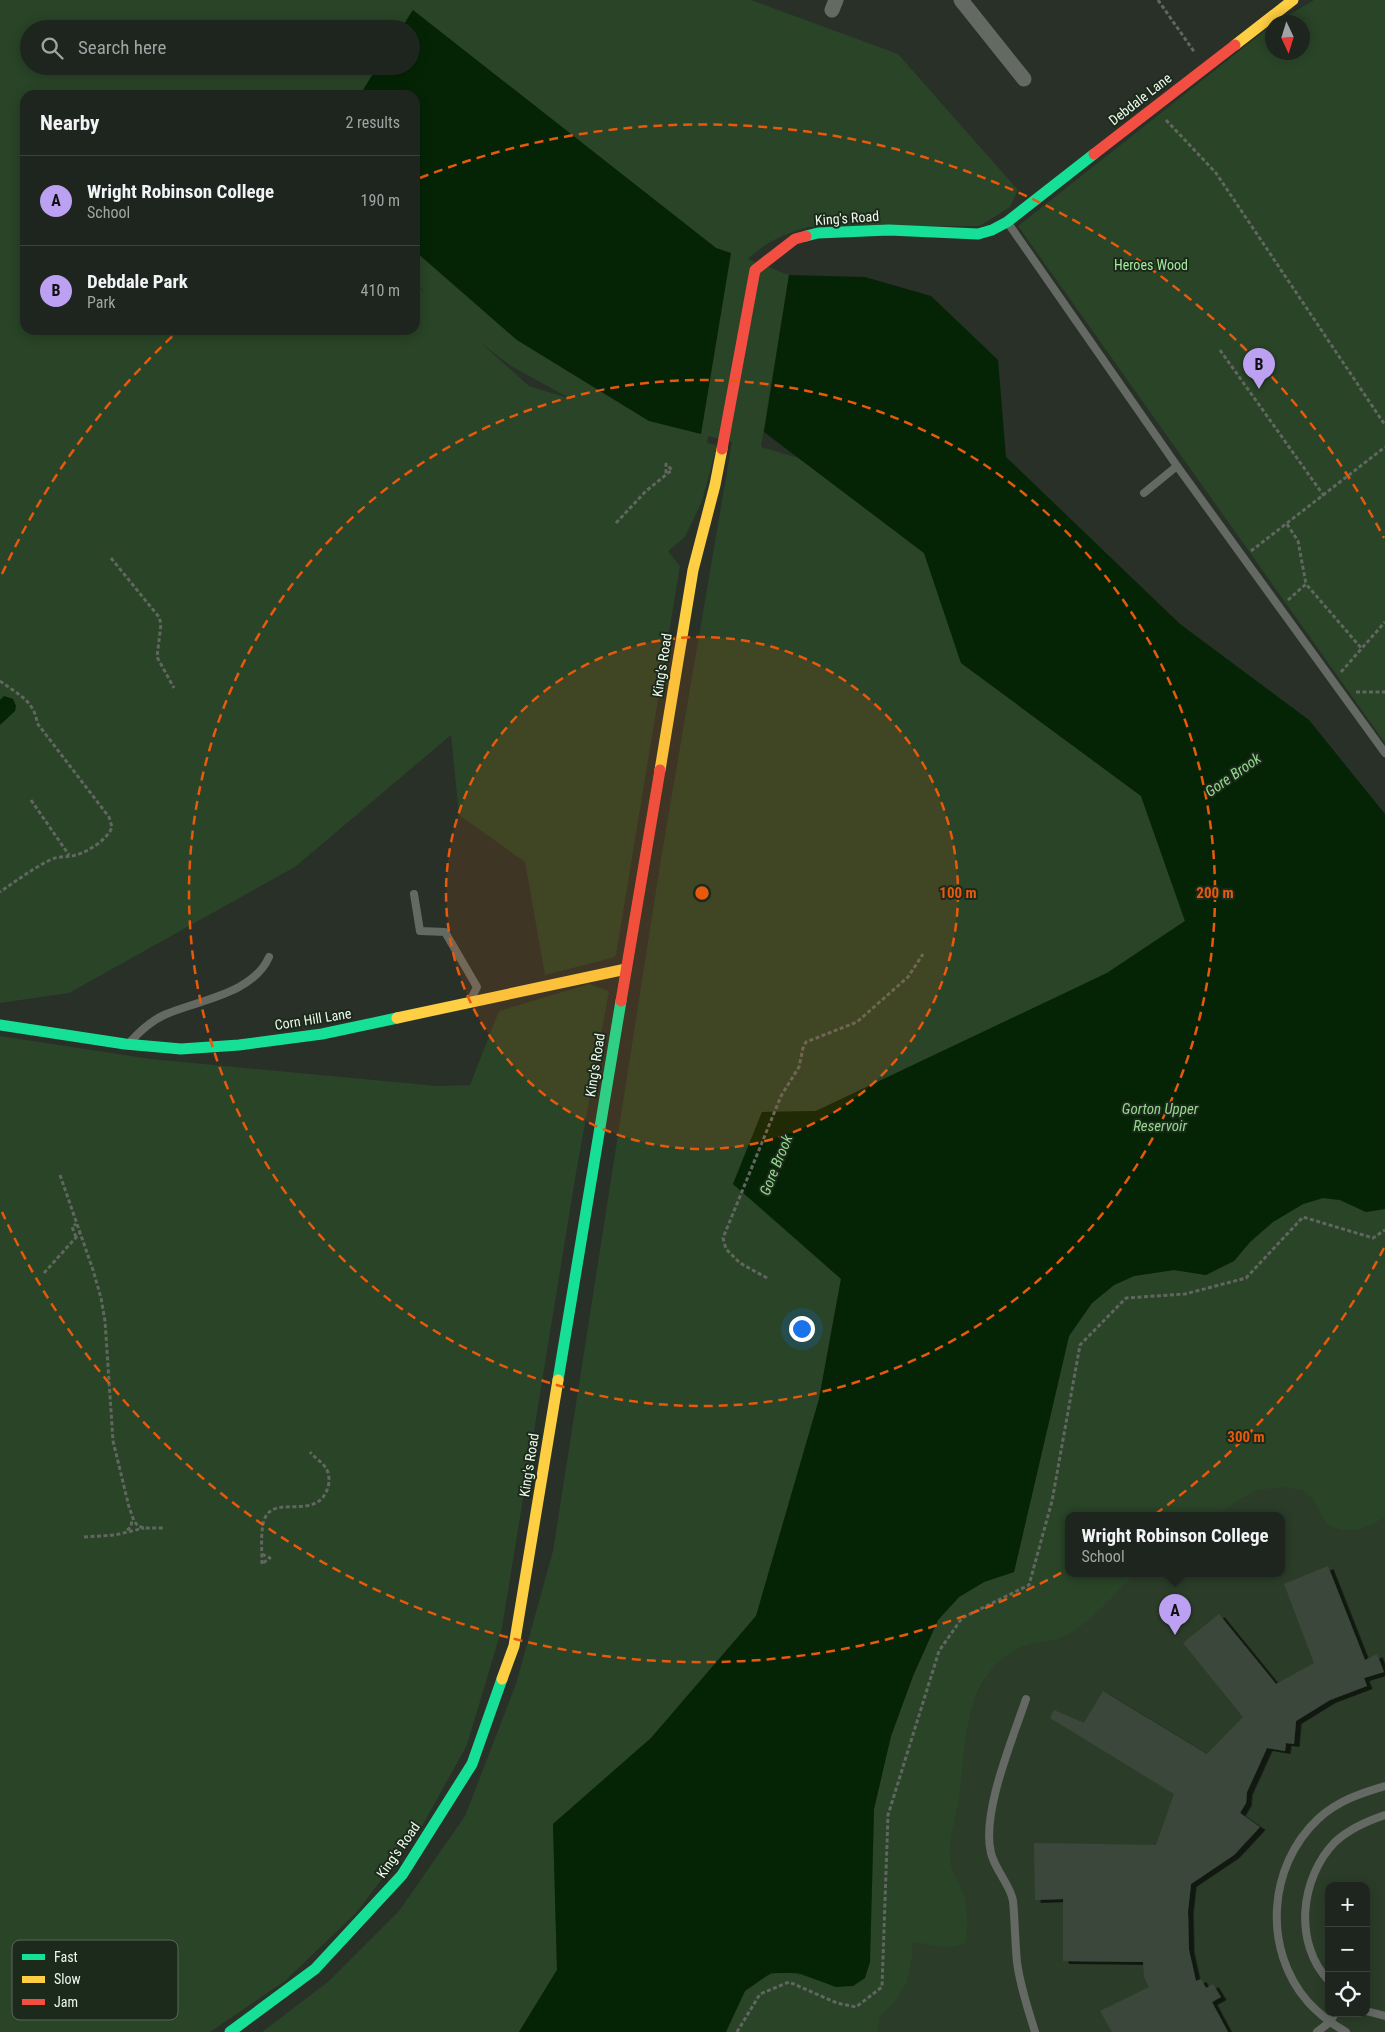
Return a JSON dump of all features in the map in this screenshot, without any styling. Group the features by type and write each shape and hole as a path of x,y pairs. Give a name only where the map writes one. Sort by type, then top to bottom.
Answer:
{"street":[{"path":"961,0 1024,79"},
{"name":"Debdale Lane","path":"1007,222 1293,0"},
{"name":"King's Road","path":"230,2032 315,1969 402,1876 472,1764 514,1646 693,570 715,485 755,270 795,240 818,233 889,230 978,234 992,230 1007,222"},
{"name":"Corn Hill Lane","path":"0,1025 128,1044 181,1049 239,1045 322,1034 626,969"}],"lane":[{"path":"1007,222 1178,466 1385,753"},
{"path":"1144,493 1178,466"},
{"path":"414,894 420,931 445,932 477,987 469,1003"},
{"path":"128,1044 144,1027 164,1015 217,997 255,978 265,967 269,958"},
{"path":"1026,1698 993,1804 989,1833 991,1852 997,1871 1006,1884 1013,1900 1018,1964 1024,1998 1035,2032"},
{"path":"1346,2032 1330,2022 1307,2001 1289,1973 1278,1942 1276,1906 1283,1874 1296,1846 1318,1819 1353,1795 1385,1786"},
{"path":"1325,1977 1310,1950 1305,1927 1305,1908 1312,1880 1319,1864 1335,1842 1351,1829 1385,1815"},
{"path":"1370,2012 1385,2016"},
{"path":"1317,2032 1330,2022 1333,2017"}],"path":[{"path":"1158,0 1205,68"},
{"path":"1154,107 1216,173 1385,425"},
{"path":"1220,350 1324,496"},
{"path":"1244,557 1385,447"},
{"path":"616,522 666,474"},
{"path":"1287,524 1298,541 1306,584 1362,649"},
{"path":"111,558 159,617 161,624 157,657 174,688"},
{"path":"1280,607 1306,584"},
{"path":"1331,678 1344,670 1385,622"},
{"path":"0,681 28,701 37,723 72,766 112,822 108,836 83,852 70,856 56,857 0,892"},
{"path":"1341,692 1385,692"},
{"path":"32,800 70,856"},
{"path":"767,1278 740,1263 726,1249 723,1238 781,1096 799,1067 802,1048 806,1042 857,1022 908,977 924,954"},
{"path":"60,1175 94,1270 101,1298 106,1337 113,1441 134,1521 144,1528"},
{"path":"737,2032 760,1994 789,1982 837,2003 856,2007 882,1987 888,1815 939,1651 962,1618 1029,1585 1052,1501 1080,1345 1126,1298 1185,1294 1246,1278 1302,1217 1373,1238 1385,1230"},
{"path":"76,1224 72,1227 76,1237"},
{"path":"44,1273 80,1233"},
{"path":"262,1554 265,1518 271,1510 305,1507 315,1504 324,1497 330,1481 327,1470 310,1452"},
{"path":"124,1532 131,1527 132,1515"},
{"path":"84,1537 115,1535 144,1528 163,1528"}],"shaded area":[{"path":"1385,1241 1385,2032 754,2032 902,1848 1065,1516 1065,1577 1285,1577 1285,1512 1070,1512"}],"green space":[{"path":"0,0 751,0 898,54 1018,190 1010,207 980,226 808,227 776,239 748,259 789,275 761,447 799,458 924,553 961,663 1141,796 1185,921 1107,973 816,1111 762,1112 733,1184 841,1278 819,1399 756,1616 651,1738 553,1824 557,1970 519,2032 262,2032 329,1981 399,1911 465,1816 516,1684 553,1551 661,859 732,442 708,436 707,443 717,445 702,501 685,537 668,551 680,566 616,955 612,958 545,975 525,862 459,815 451,735 295,867 69,993 0,1003","holes":["481,343 511,366 571,399 529,386"]},
{"name":"Heroes Wood","path":"1314,0 1385,0 1385,743 1018,226 1265,31 1265,60 1310,60 1310,15 1289,15"},
{"path":"589,984 609,991 576,1173 502,1628 467,1745 421,1828 356,1913 285,1981 210,2032 0,2032 0,1036 151,1059 438,1086 470,1085 499,1011"},
{"path":"1323,1198 1340,1200 1366,1212 1385,1209 1385,1517 1357,1530 1340,1530 1327,1524 1313,1499 1302,1490 1282,1487 1258,1490 1238,1500 1222,1512 1065,1512 1065,1577 1132,1577 1099,1611 1068,1634 1054,1640 1038,1642 1013,1651 1001,1660 988,1674 979,1689 972,1706 968,1724 959,1798 950,1848 952,1868 963,1893 966,1907 966,1942 947,1947 913,1942 912,1958 906,1984 896,2001 880,2016 877,2032 726,2032 743,1994 757,1981 779,1973 790,1973 812,1978 836,1987 870,1962 874,1809 891,1736 913,1676 938,1620 959,1597 984,1582 1014,1572 1069,1336 1092,1303 1114,1285 1134,1276 1174,1270 1206,1275 1234,1261 1250,1242 1273,1222 1303,1204"}],"water":[{"path":"413,10 716,248 731,253 701,434 649,421 517,340 420,255 420,90 363,90 372,75 420,75 420,20 407,20"},
{"name":"Gorton Upper Reservoir","path":"789,275 865,277 931,296 998,360 1006,457 1180,624 1309,720 1385,814 1385,1209 1366,1212 1340,1200 1323,1198 1303,1204 1273,1222 1250,1242 1234,1261 1206,1275 1174,1270 1134,1276 1114,1285 1092,1303 1069,1336 1014,1572 984,1582 959,1597 938,1620 913,1676 891,1736 874,1809 870,1962 865,1978 853,1986 836,1987 798,1973 771,1973 745,1991 726,2032 519,2032 557,1970 553,1824 651,1738 756,1616 819,1399 841,1279 733,1184 762,1112 816,1111 1107,973 1185,921 1141,796 961,663 924,553 764,432"},
{"path":"4,696 13,699 16,706 15,711 0,725 0,700"}],"building":[{"path":"1328,1566 1365,1660 1377,1654 1384,1672 1364,1678 1367,1686 1330,1700 1296,1721 1294,1744 1286,1743 1285,1751 1267,1748 1247,1792 1246,1803 1240,1813 1260,1827 1234,1855 1191,1884 1188,1911 1189,1950 1196,1981 1201,1979 1206,1988 1213,1984 1221,1997 1212,2002 1228,2032 1112,2032 1100,2011 1149,1987 1144,1977 1143,1962 1063,1961 1063,1899 1035,1900 1034,1843 1156,1845 1174,1794 1050,1718 1054,1710 1084,1723 1103,1691 1207,1754 1243,1717 1183,1643 1219,1614 1276,1684 1314,1663 1284,1584"}],"traffic: fast":[{"path":"806,236 818,233 889,230 978,234 992,230 1007,222 1094,154"},
{"path":"558,1380 621,1001"},
{"path":"0,1025 125,1044 181,1049 239,1045 322,1034 397,1018"},
{"path":"230,2032 315,1969 402,1875 472,1764 502,1679"}],"traffic: slow":[{"path":"1235,45 1293,0"},
{"path":"660,770 693,570 715,485 722,449"},
{"path":"397,1018 626,969"},
{"path":"502,1679 514,1646 558,1380"}],"traffic: jam":[{"path":"1094,154 1235,45"},
{"path":"722,449 755,270 795,239 806,236"},
{"path":"621,1001 660,770"}],"place":[{"name":"Debdale Park","path":"1259,389"},
{"name":"Wright Robinson College","path":"1175,1635"}],"water label":[{"name":"Gore Brook","path":"1233,775"},
{"name":"Gore Brook","path":"776,1165"}]}
